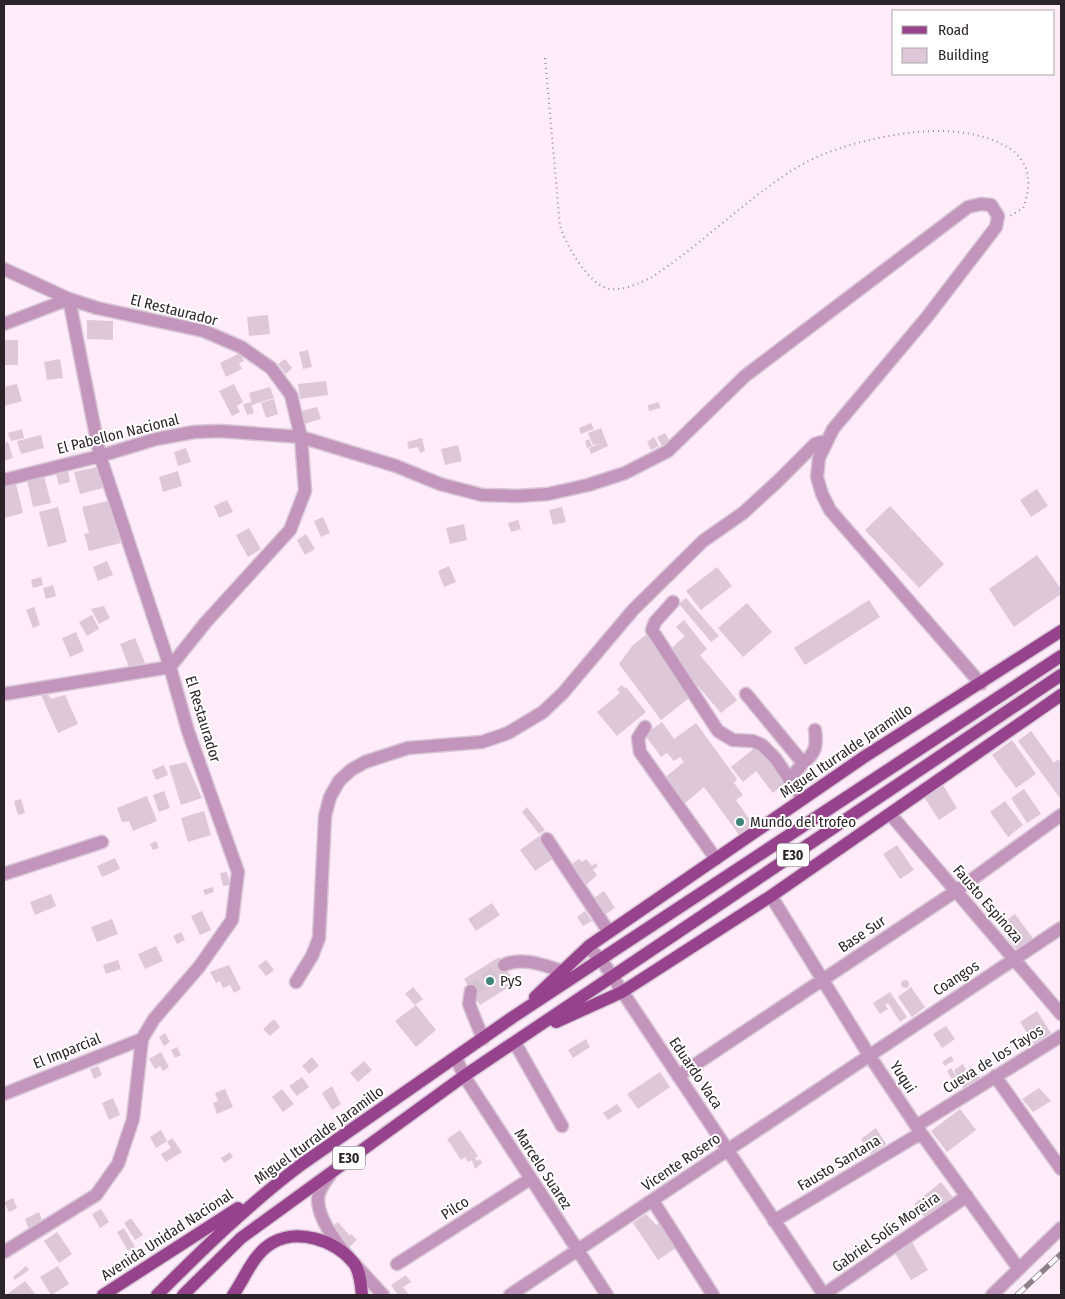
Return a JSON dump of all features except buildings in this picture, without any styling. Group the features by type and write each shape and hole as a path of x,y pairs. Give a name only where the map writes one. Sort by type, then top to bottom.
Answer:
{"main road":[{"name":"Miguel Iturralde Jaramillo","path":"513,1018 588,947 609,932 802,799 1061,631"},
{"name":"Miguel Iturralde Jaramillo","path":"157,1295 228,1226 274,1185 513,1018 1061,656"},
{"name":"E30","path":"183,1295 241,1238 336,1167 464,1076 1061,675"},
{"path":"526,1035 622,992 771,896 891,815 1061,695"},
{"name":"Avenida Unidad Nacional","path":"103,1295 274,1185"},
{"path":"233,1295 262,1250 285,1237 307,1236 318,1240 354,1263 362,1295"}],"street":[{"name":"El Pabellon Nacional","path":"4,480 100,456 156,439 194,432 221,431 301,437 396,466 440,484 482,495 517,496 548,494 588,486 625,473 668,450 745,376 968,207 981,204 991,205 998,216"},
{"path":"981,684 830,510 822,494 817,477 819,458 838,422 898,354 985,244 996,227 998,216"},
{"name":"El Restaurador","path":"4,269 69,299 97,308 204,331 241,347 271,368 291,395 301,437 305,491 290,530 206,622 170,667 188,731 238,872 232,920 199,966 154,1019 142,1039 134,1119 118,1164 96,1195 4,1252"},
{"path":"4,324 69,299 100,456 170,667 4,694"},
{"path":"296,982 312,956 318,938 325,816 330,797 345,775 365,762 394,751 423,745 453,746 482,742 508,733 532,720 563,694 633,610 702,541 742,512 778,481 815,444 821,442 826,444"},
{"path":"673,602 655,622 652,630 718,731 733,740 753,741 762,745 775,758 802,799"},
{"path":"746,694 803,763"},
{"path":"645,727 638,738 640,752 716,859"},
{"path":"789,780 814,752 817,744 815,730"},
{"name":"Fausto Espinoza","path":"891,815 1061,1014"},
{"name":"Base Sur","path":"678,1076 956,891 1061,815"},
{"path":"547,839 609,932"},
{"path":"4,874 102,842"},
{"name":"Yuqui","path":"771,896 918,1129 1019,1269"},
{"name":"Coangos","path":"869,1054 1061,928"},
{"name":"Eduardo Vaca","path":"588,947 602,961 823,1295"},
{"path":"504,965 511,961 521,961 563,970"},
{"path":"471,991 469,1004 483,1039"},
{"name":"Cueva de los Tayos","path":"918,1129 995,1076 1061,1036"},
{"name":"El Imparcial","path":"4,1094 142,1039"},
{"path":"515,1043 562,1126"},
{"name":"Vicente Rosero","path":"510,1295 728,1151 869,1054"},
{"name":"Marcelo Suarez","path":"456,1058 464,1076 530,1180 607,1295"},
{"path":"995,1076 1061,1170"},
{"name":"Fausto Santana","path":"774,1221 918,1129"},
{"path":"336,1167 322,1185 318,1198 326,1226 354,1263 383,1295"},
{"name":"Pilco","path":"397,1264 530,1180"},
{"name":"Gabriel Solís Moreira","path":"823,1295 967,1196"},
{"path":"652,1201 713,1295"},
{"path":"992,1295 1061,1228"}],"path":[{"path":"545,58 560,226 570,250 586,271 596,282 610,289 634,285 652,277 789,172 837,149 883,137 932,131 956,132 980,136 1000,143 1014,152 1027,169 1028,194 1023,208 1016,214 1008,217 998,216"}],"tunnel":[{"path":"471,991 504,965"}],"railway":[{"path":"1017,1295 1061,1254"}],"place":[{"name":"Mundo del trofeo","path":"740,822"},
{"name":"PyS","path":"490,981"}]}
